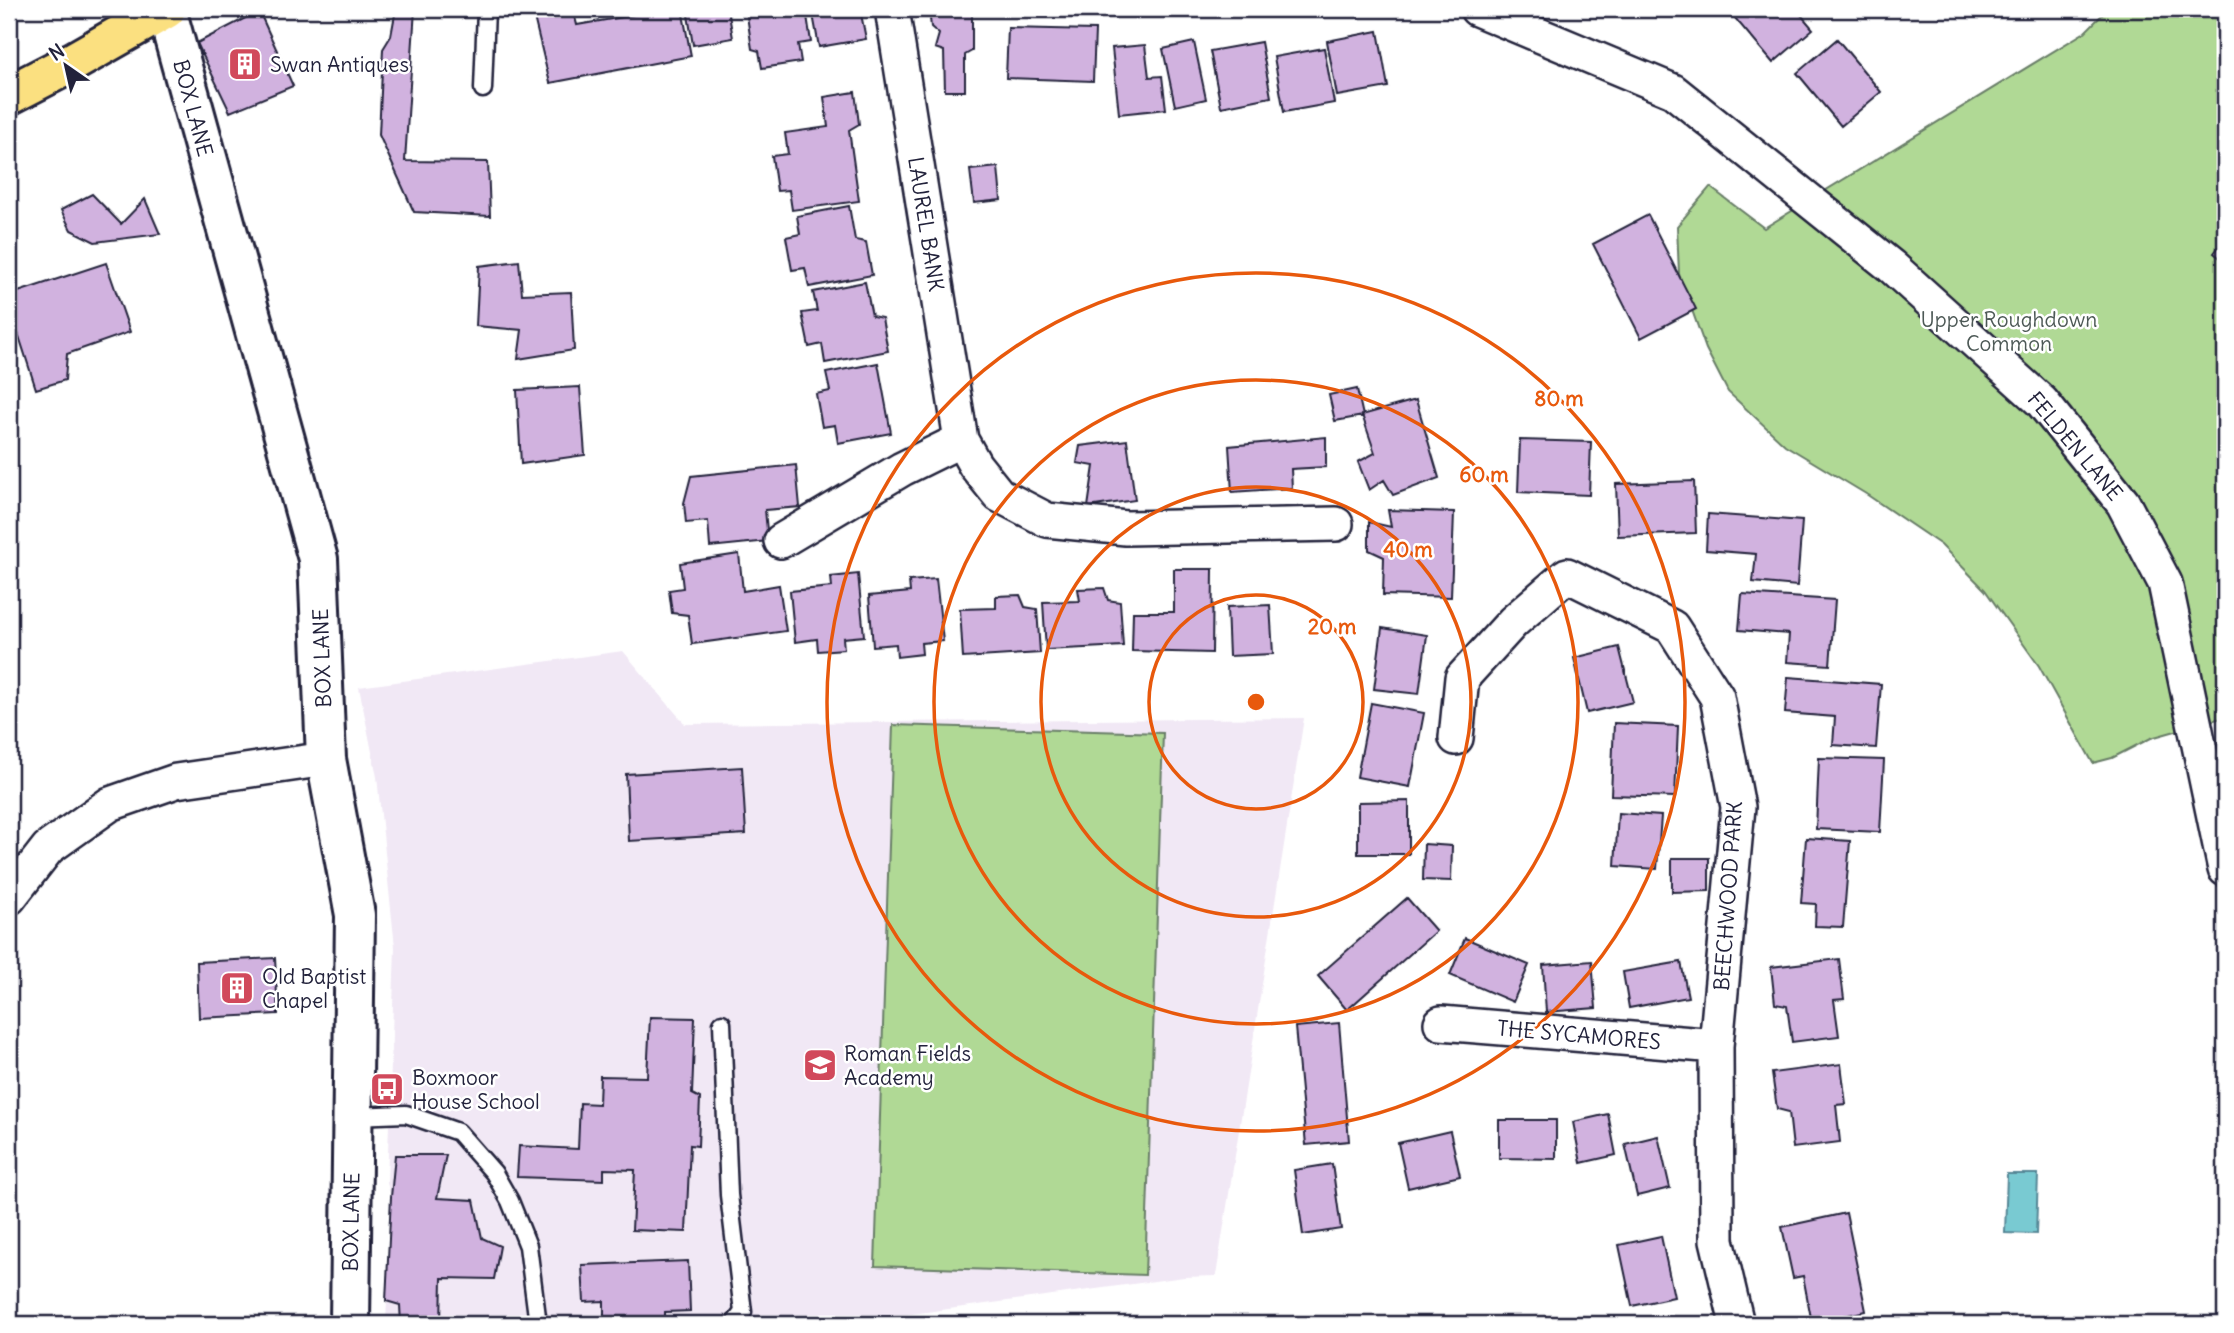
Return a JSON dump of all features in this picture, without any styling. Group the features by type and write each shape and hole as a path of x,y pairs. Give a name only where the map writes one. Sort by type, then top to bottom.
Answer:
{"main road":[{"path":"9,95 166,9"},
{"name":"BOX LANE","path":"166,9 318,559 326,759 355,915 350,1324"}],"street":[{"name":"LAUREL BANK","path":"892,9 961,440 975,465 999,495 1047,520 1126,528 1336,523"},
{"name":"FELDEN LANE","path":"1476,9 1673,91 1891,266 2042,402 2123,503 2165,583 2225,869"},
{"path":"781,541 902,468 961,440"},
{"name":"BEECHWOOD PARK","path":"1456,738 1462,678 1513,622 1567,575 1672,627 1717,697 1738,807 1716,1046 1717,1240 1737,1324"},
{"path":"9,898 48,848 110,804 176,781 326,759"},
{"name":"THE SYCAMORES","path":"1441,1023 1716,1046"}],"lane":[{"path":"483,89 486,9"},
{"path":"722,1023 729,1195 743,1312 734,1324"},
{"path":"353,1116 407,1114 458,1132 494,1173 510,1201 528,1246 538,1324"}],"shaded area":[{"name":"Roman Fields Academy","path":"623,651 685,724 1304,718 1216,1276 1184,1277 838,1324 386,1324 391,1197 387,1183 395,947 377,777 359,687"}],"green space":[{"name":"Upper Roughdown Common","path":"2108,9 2225,9 2225,717 2151,738 2112,758 2093,763 2039,666 1985,590 1941,545 1866,494 1785,445 1728,392 1706,349 1679,274 1677,226 1710,187 1764,228 2085,32"},
{"path":"893,725 1163,733 1145,1275 875,1266"}],"water":[{"path":"2007,1174 2038,1174 2036,1234 2005,1233"}],"building":[{"path":"396,9 415,9 405,161 488,162 490,216 414,212 379,135 383,49 391,36"},
{"path":"532,9 573,9 577,25 646,13 645,9 682,9 691,56 550,83"},
{"path":"687,9 728,9 733,38 693,45"},
{"path":"746,9 806,9 811,42 798,44 801,62 762,68 759,51 752,49"},
{"path":"812,9 860,9 866,39 819,47"},
{"path":"972,9 972,51 965,55 965,91 945,91 944,51 935,48 939,34 931,27 929,10"},
{"path":"1796,9 1813,29 1773,63 1729,11"},
{"name":"Swan Antiques","path":"259,11 293,86 230,112 197,43"},
{"path":"1008,28 1095,30 1093,81 1006,78"},
{"path":"1378,31 1388,87 1337,96 1327,41"},
{"path":"1837,39 1881,92 1841,126 1797,73"},
{"path":"1194,42 1206,99 1175,106 1163,49"},
{"path":"1261,42 1271,97 1221,107 1210,51"},
{"path":"1145,45 1149,77 1162,76 1166,109 1119,114 1112,48"},
{"path":"1324,48 1334,103 1284,112 1274,57"},
{"path":"855,92 859,124 849,130 859,201 792,210 789,190 777,191 772,156 788,154 785,133 828,127 824,97"},
{"path":"998,167 1001,200 974,203 970,170"},
{"path":"92,194 121,224 145,199 160,234 95,242 71,230 61,210"},
{"path":"849,206 855,240 866,242 872,275 809,287 805,268 792,270 786,237 800,234 797,216"},
{"path":"1648,215 1696,309 1641,338 1593,244"},
{"path":"2225,239 2225,262 2214,253"},
{"path":"519,261 522,294 571,292 574,350 518,359 522,330 476,326 479,266"},
{"path":"106,263 130,332 67,354 65,380 36,389 9,305 9,295"},
{"path":"865,282 872,316 882,318 888,351 825,363 822,344 809,347 802,313 817,311 813,292"},
{"path":"878,363 891,433 838,443 835,425 822,427 816,394 830,391 826,373"},
{"path":"580,387 585,455 521,464 517,390"},
{"path":"1357,389 1363,416 1335,421 1329,395"},
{"path":"1416,400 1439,478 1393,495 1384,480 1369,490 1358,462 1375,453 1362,415"},
{"path":"1326,437 1326,467 1291,469 1292,488 1232,492 1229,446"},
{"path":"1127,440 1135,500 1088,507 1094,466 1077,463 1080,446"},
{"path":"1520,440 1591,442 1589,495 1518,492"},
{"path":"796,465 800,507 765,510 768,541 710,547 708,521 686,523 684,503 691,476"},
{"path":"1694,481 1696,533 1618,536 1616,484"},
{"path":"1388,510 1454,512 1451,597 1383,595 1384,557 1369,550 1369,522 1391,527"},
{"path":"1708,514 1802,521 1797,586 1753,582 1756,554 1706,550"},
{"path":"739,554 743,591 779,585 786,631 692,644 688,615 672,613 669,590 683,588 680,563"},
{"path":"1174,569 1213,569 1212,653 1132,651 1133,612 1174,612"},
{"path":"858,574 864,636 843,638 844,649 818,651 817,639 795,642 790,591 832,587 831,577"},
{"path":"936,579 943,641 921,643 922,654 897,657 896,644 873,646 869,596 910,592 909,581"},
{"path":"1104,588 1108,600 1120,602 1123,646 1046,650 1043,602 1080,601 1078,589"},
{"path":"1742,594 1835,600 1830,665 1787,662 1789,634 1739,630"},
{"path":"1020,595 1025,607 1037,609 1040,653 963,658 960,609 996,608 996,596"},
{"path":"1270,605 1273,654 1229,656 1227,607"},
{"path":"1382,628 1427,635 1419,694 1374,689"},
{"path":"1619,647 1633,702 1587,713 1574,658"},
{"path":"1788,677 1881,684 1876,748 1833,745 1835,717 1785,713"},
{"path":"1371,703 1424,713 1410,787 1357,777"},
{"path":"1614,723 1678,726 1675,797 1611,795"},
{"path":"1819,758 1884,760 1880,832 1816,829"},
{"path":"742,767 746,834 629,841 626,774"},
{"path":"1409,801 1409,854 1358,854 1358,802"},
{"path":"1618,813 1661,816 1657,869 1615,866"},
{"path":"1806,838 1850,841 1843,927 1815,926 1816,904 1801,903"},
{"path":"1424,844 1452,846 1451,881 1423,880"},
{"path":"1672,858 1709,858 1709,891 1672,892"},
{"path":"1407,898 1436,931 1347,1010 1318,976"},
{"path":"1465,938 1529,965 1513,1002 1450,975"},
{"name":"Old Baptist Chapel","path":"275,958 278,1014 199,1018 197,962"},
{"path":"1839,959 1844,999 1834,1000 1839,1036 1792,1042 1787,1006 1775,1004 1771,967"},
{"path":"1592,961 1596,1008 1546,1012 1543,965"},
{"path":"1681,962 1688,997 1629,1008 1623,972"},
{"path":"650,1017 695,1018 692,1094 700,1098 698,1146 690,1145 686,1232 632,1230 635,1170 604,1169 604,1180 517,1177 519,1146 578,1149 580,1103 599,1104 600,1076 647,1077"},
{"path":"1339,1023 1349,1141 1306,1145 1295,1027"},
{"path":"1841,1064 1846,1104 1836,1105 1840,1142 1793,1148 1789,1112 1777,1109 1772,1073"},
{"path":"1608,1114 1616,1155 1581,1163 1573,1122"},
{"path":"1499,1120 1556,1120 1556,1159 1499,1158"},
{"path":"1450,1131 1460,1176 1408,1188 1398,1143"},
{"path":"1658,1136 1670,1188 1637,1196 1625,1144"},
{"path":"395,1155 446,1155 437,1198 474,1200 482,1238 500,1246 494,1279 442,1278 441,1324 401,1324 400,1305 386,1301"},
{"path":"1332,1164 1341,1229 1303,1235 1294,1170"},
{"path":"1846,1213 1866,1311 1812,1323 1803,1276 1793,1278 1782,1227"},
{"path":"1661,1236 1674,1297 1632,1306 1619,1245"},
{"path":"688,1261 690,1311 665,1312 665,1324 604,1324 604,1301 584,1302 582,1265"}],"place":[{"name":"Swan Antiques","path":"245,64"},
{"name":"Old Baptist Chapel","path":"237,988"},
{"name":"Roman Fields Academy","path":"820,1065"},
{"name":"Boxmoor House School","path":"387,1089"}]}
